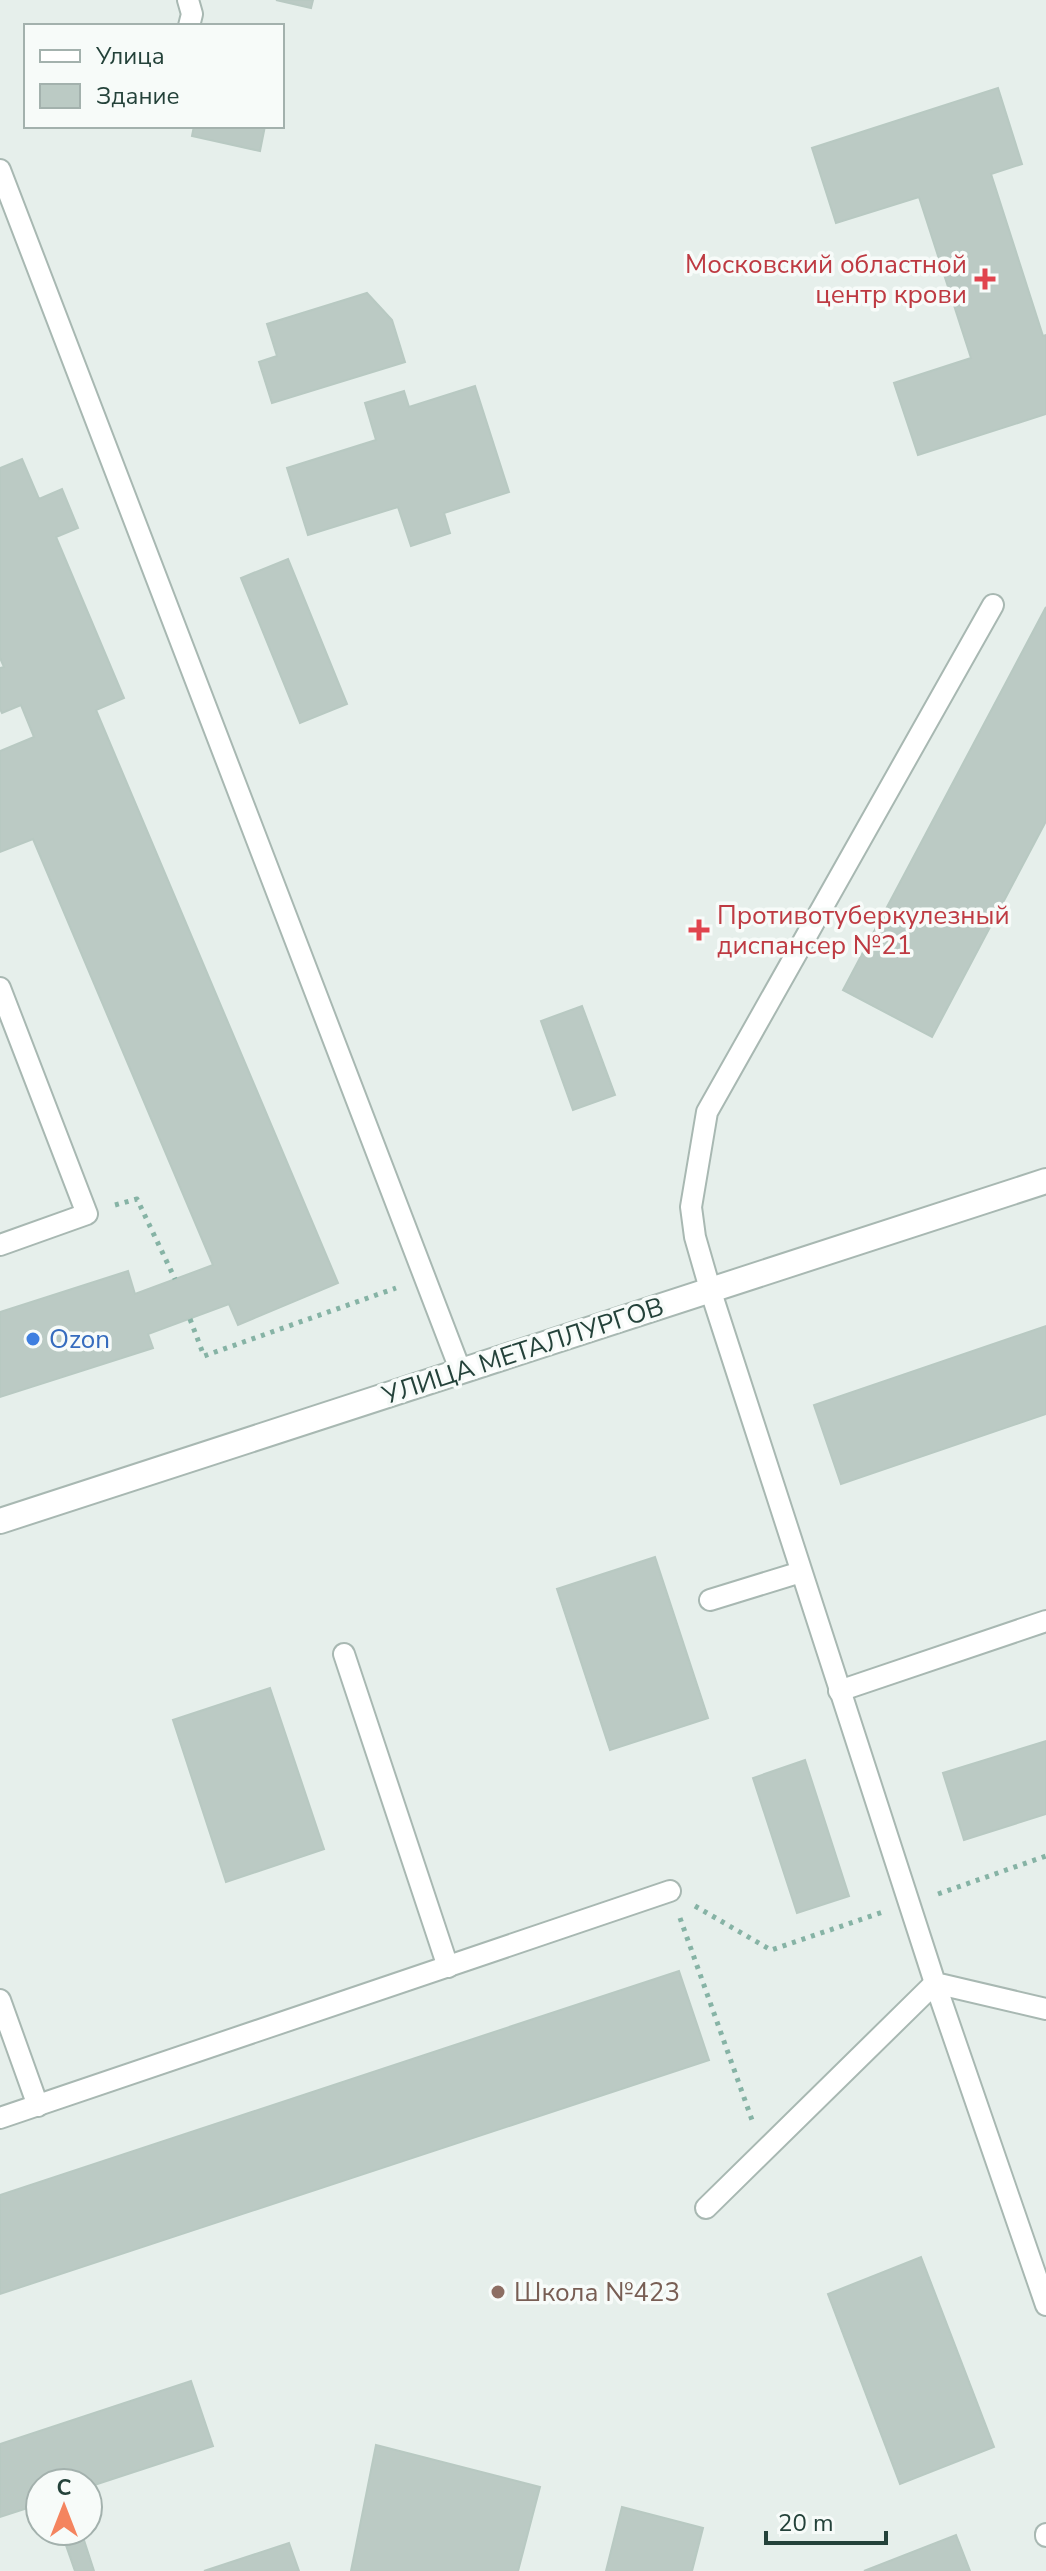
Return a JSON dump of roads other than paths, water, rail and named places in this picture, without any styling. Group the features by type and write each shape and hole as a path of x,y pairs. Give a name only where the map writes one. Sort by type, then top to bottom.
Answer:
{"street":[{"name":"УЛИЦА МЕТАЛЛУРГОВ","path":"0,1521 1046,1181"}],"lane":[{"path":"188,0 192,14 190,24"},
{"path":"0,170 461,1372"},
{"path":"993,605 707,1112 691,1207 695,1237 710,1289 839,1691 1046,2305"},
{"path":"0,988 87,1214 0,1245"},
{"path":"710,1600 801,1572"},
{"path":"839,1691 1046,1621"},
{"path":"344,1654 448,1967"},
{"path":"0,2118 670,1891"},
{"path":"935,1983 1046,2009"},
{"path":"706,2208 935,1983"},
{"path":"0,2000 38,2106"}],"place":[{"name":"Московский областной центр крови","path":"985,279"},
{"name":"Противотуберкулезный диспансер №21","path":"699,930"},
{"name":"Ozon","path":"33,1339"},
{"name":"Школа №423","path":"498,2292"}]}
